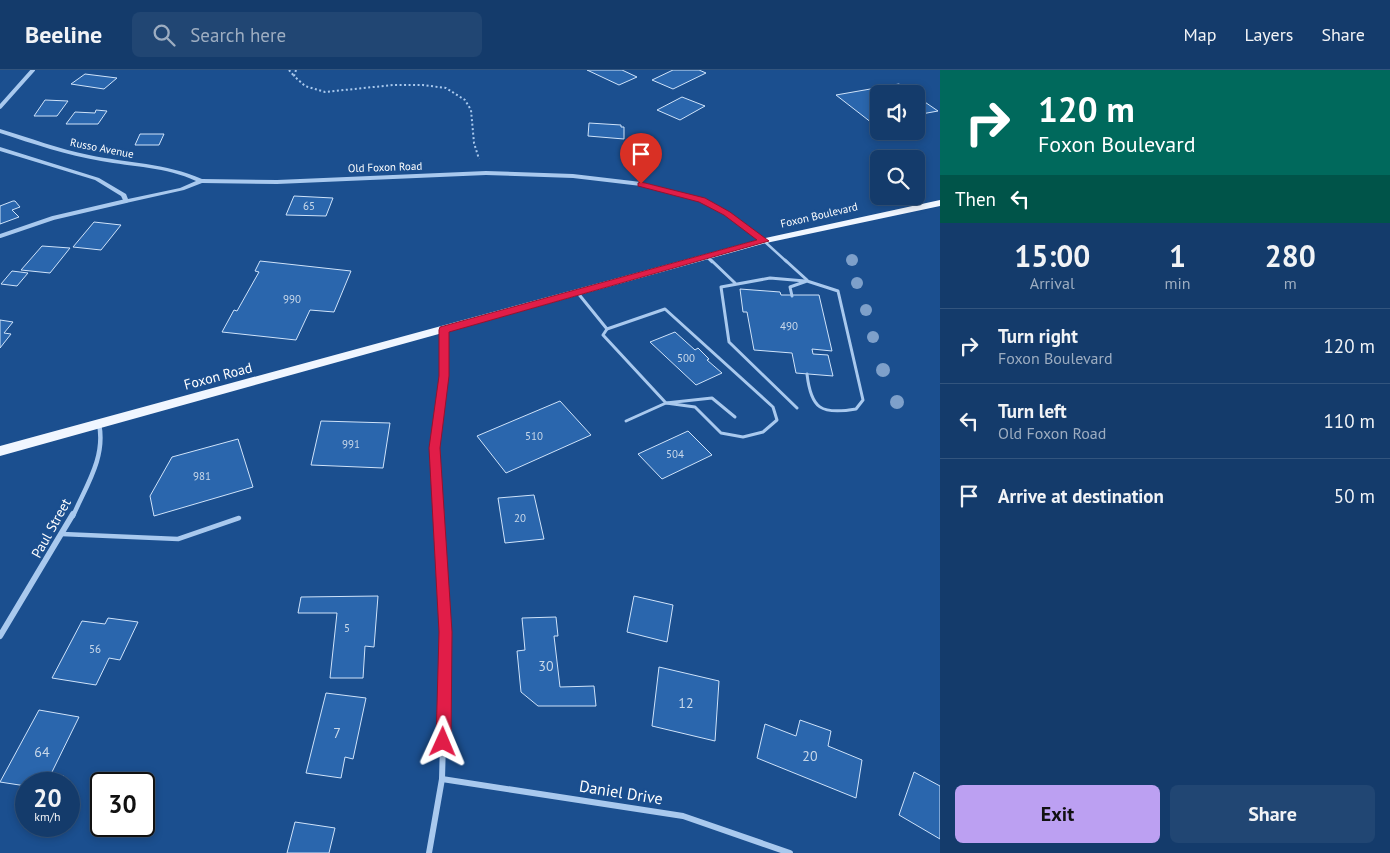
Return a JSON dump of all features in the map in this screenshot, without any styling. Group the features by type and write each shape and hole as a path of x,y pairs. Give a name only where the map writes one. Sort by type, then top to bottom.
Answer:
{"main road":[{"name":"Foxon Boulevard","path":"444,330 764,241 940,203"},
{"name":"Foxon Road","path":"0,451 444,330"}],"street":[{"path":"0,107 33,70"},
{"name":"Russo Avenue","path":"0,131 78,154 186,173 201,181"},
{"path":"0,149 97,179 124,195 126,201"},
{"name":"Old Foxon Road","path":"0,236 53,218 182,189 201,181 296,181 486,173 596,178 641,184 682,194 702,200 727,214 764,241"},
{"path":"429,853 442,779 446,632 434,448 444,376 444,330"},
{"name":"Paul Street","path":"0,636 62,534 98,460 102,438 99,424"},
{"name":"Daniel Drive","path":"442,779 683,816 790,853"}],"lane":[{"path":"764,241 807,281"},
{"path":"707,257 735,283"},
{"path":"797,408 728,342 721,287 770,278 807,281 838,291 863,400 856,409 842,412 827,410 815,404 810,394 807,374"},
{"path":"792,296 790,287 807,281"},
{"path":"577,292 607,328"},
{"path":"664,309 773,407 777,420 763,432 743,437 721,432 695,408 666,403 603,335 607,328 664,309"},
{"path":"626,420 666,403 712,398 734,417"},
{"path":"62,534 178,539 239,518"}],"path":[{"path":"288,70 305,86 325,92 393,85 424,85 446,88 465,100 471,110 474,143 486,173"},
{"path":"294,76 296,70"}],"building":[{"path":"587,70 622,70 637,77 619,85"},
{"path":"673,70 699,70 706,73 673,89 652,80"},
{"path":"85,74 117,78 104,89 71,84"},
{"path":"870,89 870,121 836,95"},
{"path":"682,97 705,106 680,120 657,110"},
{"path":"45,100 68,101 57,116 34,116"},
{"path":"925,102 938,111 925,113"},
{"path":"96,110 107,111 98,124 66,124 75,112 95,113"},
{"path":"589,123 621,125 621,127 624,127 624,139 588,136"},
{"path":"140,134 164,134 159,145 135,145"},
{"path":"294,196 333,198 326,216 286,215"},
{"path":"13,201 20,207 12,210 19,217 0,224 0,206"},
{"path":"94,222 121,225 101,250 73,247"},
{"path":"42,246 70,248 50,273 21,270"},
{"path":"260,261 351,271 334,312 310,310 296,340 222,332 234,310 237,311 259,272 255,271"},
{"path":"12,271 28,273 17,286 1,284"},
{"path":"740,289 780,292 781,295 819,295 832,351 812,349 813,354 828,355 833,376 796,373 792,353 754,350 747,312 743,312"},
{"path":"0,320 13,322 4,333 11,334 0,348"},
{"path":"675,332 695,350 698,348 709,359 707,360 722,373 696,385 650,342"},
{"path":"560,401 591,435 506,473 477,436"},
{"path":"321,421 390,423 383,468 311,465"},
{"path":"688,431 712,455 662,479 638,454"},
{"path":"238,439 253,487 154,516 150,496 172,457"},
{"path":"534,495 544,539 505,543 498,498"},
{"path":"378,596 374,647 365,646 363,678 330,678 337,613 298,613 301,597"},
{"path":"634,596 673,605 667,642 627,632"},
{"path":"556,617 558,636 554,636 560,687 594,686 596,706 538,706 521,692 517,651 525,650 522,618"},
{"path":"108,618 138,622 120,660 109,658 96,685 52,678 82,621 105,624"},
{"path":"659,667 719,681 715,741 652,726"},
{"path":"326,693 366,698 353,759 345,757 341,778 306,773"},
{"path":"39,710 79,717 52,772 15,772 15,784 0,782"},
{"path":"800,720 831,731 828,746 862,760 856,798 757,758 765,724 796,736"},
{"path":"914,772 940,786 940,839 899,815"},
{"path":"295,822 335,828 329,853 287,853"}],"route":[{"path":"443,742 446,632 434,448 444,376 444,330 764,241 727,214 702,200 641,184"}]}
